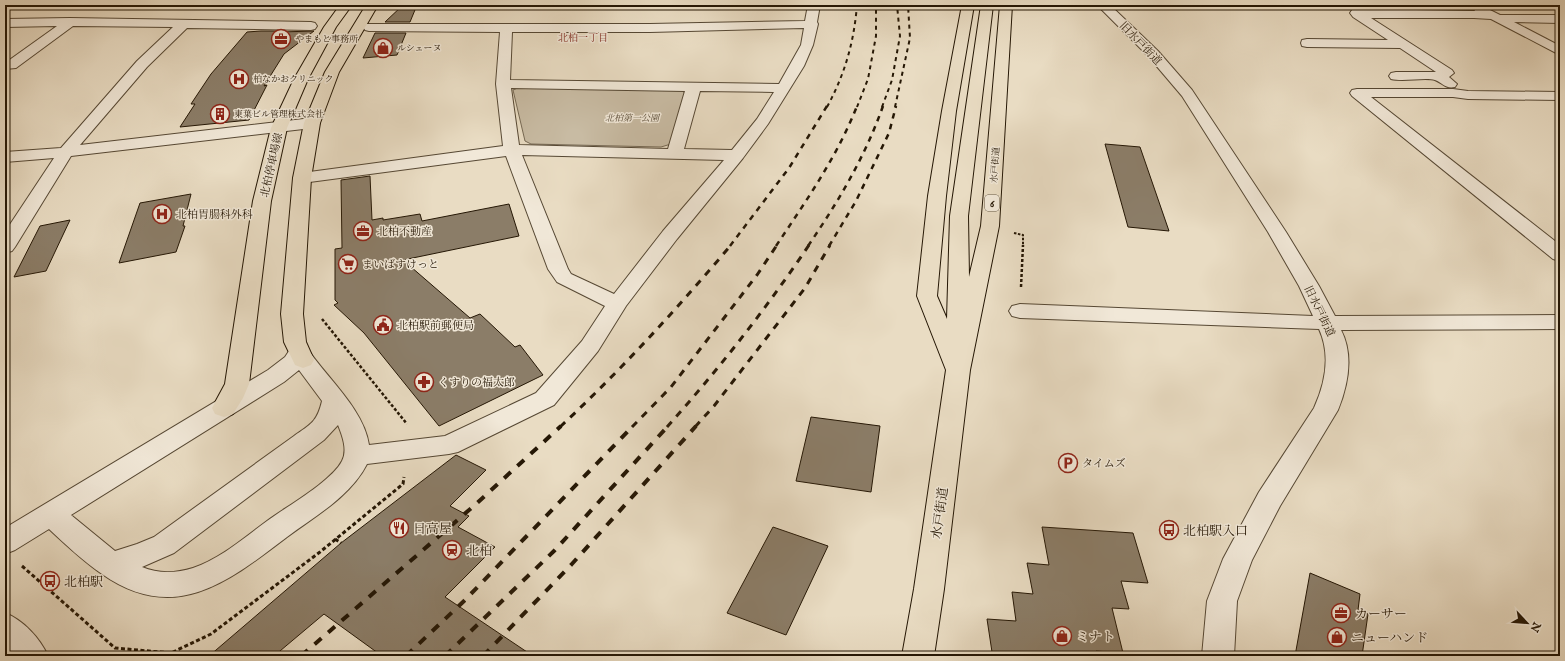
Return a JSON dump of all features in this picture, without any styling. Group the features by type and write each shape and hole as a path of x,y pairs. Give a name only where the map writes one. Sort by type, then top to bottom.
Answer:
{"main road":[{"name":"北柏停車場線","path":"224,408 231,398 237,384 262,201 279,128 301,79 330,27 346,5"},
{"path":"301,356 294,335 292,314 302,178 312,123 332,72 372,5"},
{"path":"958,370 927,296 937,196 949,111 968,5"},
{"name":"水戸街道","path":"958,370 959,216 987,5"},
{"name":"水戸街道","path":"918,656 930,581 958,370 990,226 1006,5"}],"street":[{"name":"旧水戸街道","path":"1103,5 1132,32 1186,90 1277,232 1309,286 1334,337 1337,354 1337,372 1333,393 1326,410 1269,500 1238,559 1222,601 1218,656"},
{"path":"1473,5 1560,51"},
{"path":"1396,76 1438,76 1447,73 1354,12 1474,14 1496,17 1560,19"},
{"path":"357,456 449,445 545,399 590,346 617,304 670,235 737,155 763,121 797,66 807,45 813,15 650,28 369,27"},
{"path":"7,67 70,22"},
{"path":"5,23 70,22 311,26"},
{"path":"5,247 66,152 142,64 184,24"},
{"path":"506,28 503,84 512,150 558,269 564,278 617,304"},
{"path":"1307,43 1402,44"},
{"path":"1438,76 1468,95"},
{"path":"503,84 782,88"},
{"path":"674,153 694,86"},
{"path":"1560,96 1468,95 1453,93 1357,93 1560,255"},
{"path":"5,157 66,152 312,123"},
{"path":"302,178 512,150 737,155"},
{"path":"1020,311 1327,323 1560,322"},
{"path":"9,535 50,514 224,408 286,369 301,356 343,412 356,435 357,456 350,471 340,482 225,567 191,582 166,586 140,581 111,565 50,514"},
{"path":"111,565 145,554 164,545 297,448 324,426 332,414 334,401"},
{"path":"5,627 32,656"}],"path":[{"path":"335,539 341,543"}],"green space":[{"name":"北柏第一公園","path":"520,87 681,90 686,94 671,144 661,147 531,144 525,141 513,90"}],"building":[{"path":"403,5 417,5 410,22 385,22"},
{"path":"314,31 284,54 264,86 267,85 249,120 180,127 195,104 191,104 211,74 247,32"},
{"path":"375,33 406,33 397,55 363,58"},
{"path":"1105,144 1140,147 1169,231 1128,227"},
{"path":"370,176 372,220 383,218 383,220 420,214 422,221 509,204 519,236 403,260 470,318 480,314 515,347 520,345 543,375 439,426 364,333 334,305 338,303 335,300 335,249 342,248 341,180"},
{"path":"191,194 183,226 185,226 176,252 119,263 140,203"},
{"path":"70,220 46,271 14,277 40,226"},
{"path":"811,417 880,426 871,492 796,481"},
{"path":"456,455 486,470 450,506 469,516 458,527 495,547 445,597 533,656 382,656 324,614 274,656 209,656 341,543"},
{"path":"773,527 828,546 786,635 727,613"},
{"path":"1042,527 1133,533 1148,583 1121,581 1129,609 1112,608 1123,653 1096,651 1097,656 1059,656 992,652 987,619 1016,621 1012,592 1033,594 1027,563 1049,565"},
{"path":"1310,573 1360,594 1358,610 1368,614 1362,656 1295,656"}],"railway":[{"path":"827,107 848,58 854,32 857,5"},
{"path":"857,107 868,79 876,36 876,5"},
{"path":"882,107 892,80 900,36 897,5"},
{"path":"895,107 910,38 908,5"},
{"path":"730,246 789,168 827,106"},
{"path":"776,246 810,195 830,161 857,106"},
{"path":"808,246 850,179 868,143 883,106"},
{"path":"829,246 856,201 889,133 896,106"},
{"path":"560,427 605,384 648,339 731,245"},
{"path":"632,427 671,387 757,275 777,245"},
{"path":"667,427 705,384 741,339 809,245"},
{"path":"695,427 714,406 805,288 830,245"},
{"path":"301,656 476,504 561,426"},
{"path":"406,656 464,601 633,426"},
{"path":"445,656 555,550 668,426"},
{"path":"483,656 571,565 696,426"}],"place":[{"name":"やまもと事務所","path":"281,39"},
{"name":"ルシェーヌ","path":"383,48"},
{"name":"柏なかおクリニック","path":"239,79"},
{"name":"東葉ビル管理株式会社","path":"220,114"},
{"name":"北柏胃腸科外科","path":"162,214"},
{"name":"北柏不動産","path":"363,231"},
{"name":"まいばすけっと","path":"348,264"},
{"name":"北柏駅前郵便局","path":"383,325"},
{"name":"くすりの福太郎","path":"424,382"},
{"name":"タイムズ","path":"1068,463"},
{"name":"日高屋","path":"399,528"},
{"name":"北柏駅入口","path":"1169,530"},
{"name":"北柏","path":"452,550"},
{"name":"北柏駅","path":"50,581"},
{"name":"カーサー","path":"1341,613"},
{"name":"ミナト","path":"1062,636"},
{"name":"ニューハンド","path":"1337,637"}],"district":[{"name":"北柏一丁目","path":"583,37"}]}
